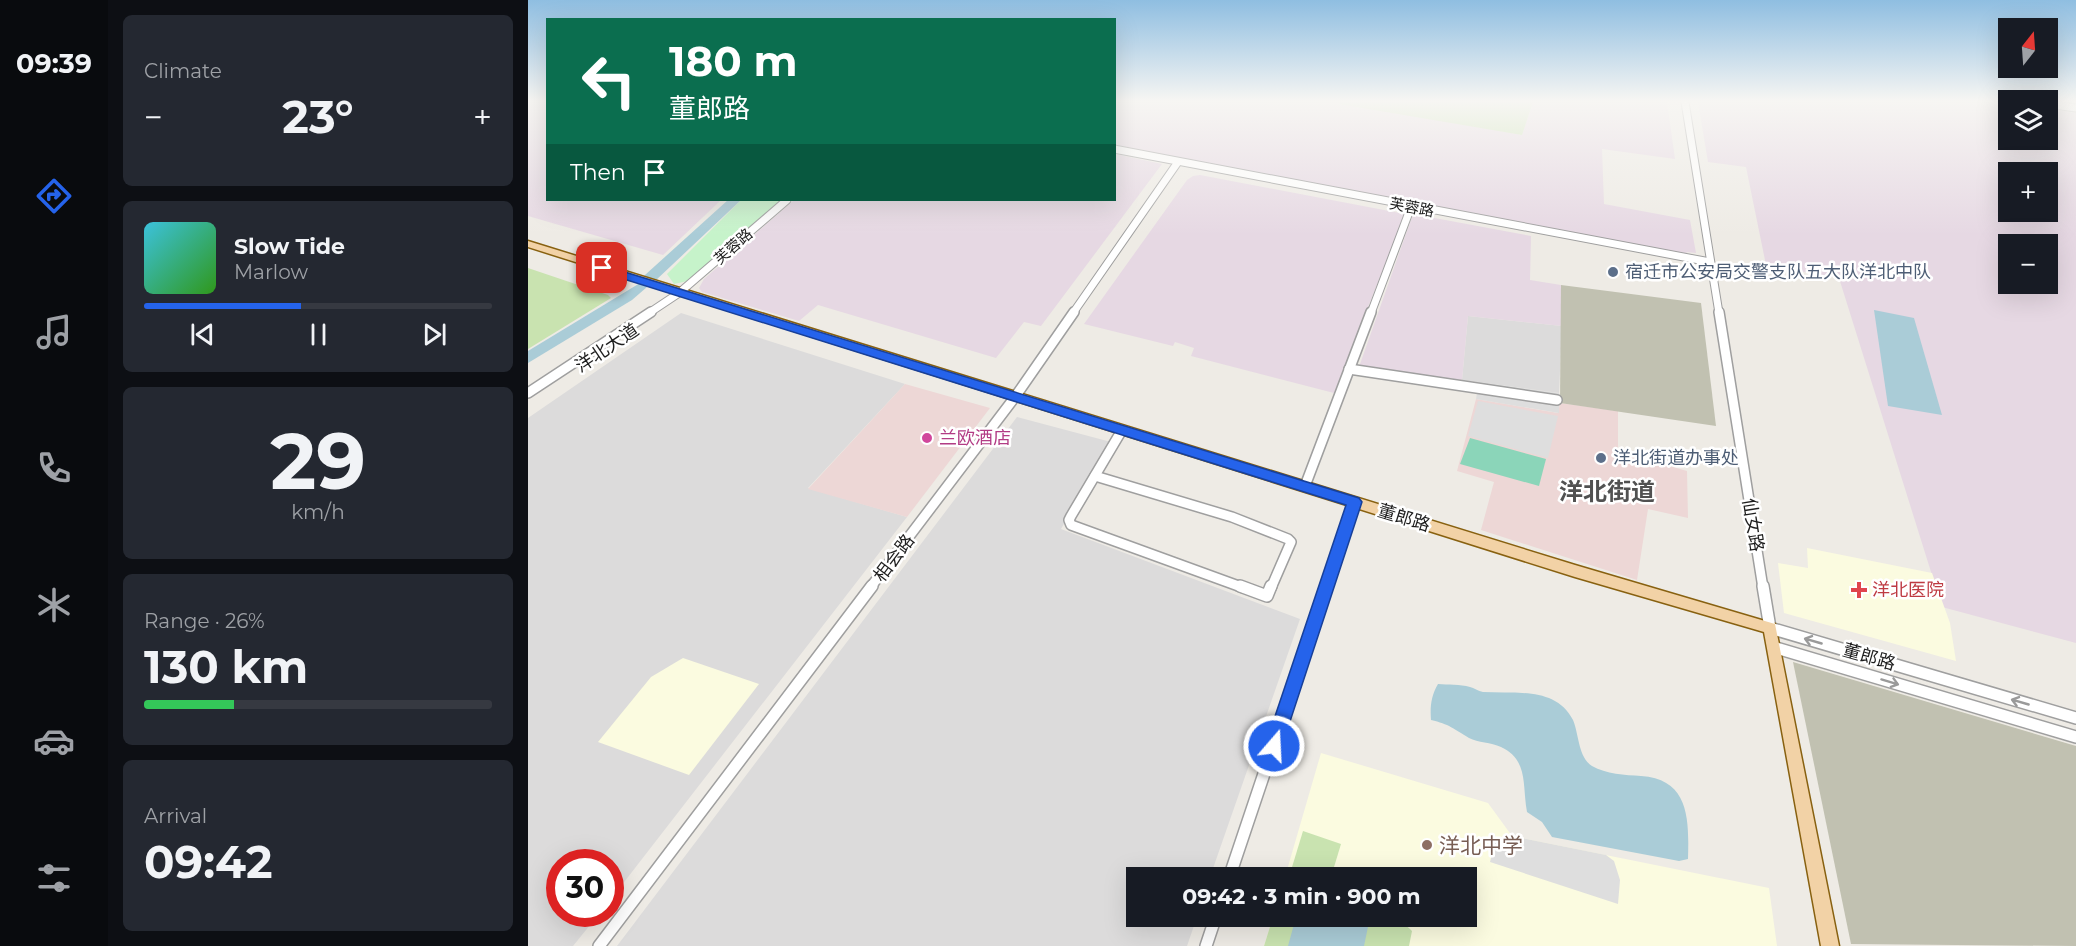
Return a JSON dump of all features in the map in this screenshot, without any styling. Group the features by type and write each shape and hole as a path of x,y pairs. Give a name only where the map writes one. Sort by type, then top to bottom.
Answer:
{"main road":[{"name":"董郎路","path":"528,244 1564,568 1770,628"},
{"name":"仙女路","path":"1770,628 1830,946"}],"street":[{"name":"仙女路","path":"1692,146 1770,628"},
{"name":"芙蓉路","path":"1116,149 1710,262"},
{"name":"相会路","path":"600,946 1015,397 1178,162"},
{"name":"芙蓉路","path":"683,294 786,201"},
{"path":"1305,486 1411,207"},
{"name":"洋北大道","path":"528,393 683,294"},
{"name":"洋北大道","path":"528,401 683,294"},
{"path":"1349,369 1557,400"},
{"path":"1095,476 1232,517 1288,539 1291,542 1267,596 1071,525 1069,520 1071,516 1122,430"},
{"path":"1233,867 1354,502"},
{"name":"董郎路","path":"1770,628 2076,718"},
{"name":"董郎路","path":"1773,647 2076,737"},
{"path":"1206,946 1212,927"}],"shaded area":[{"path":"528,146 546,146 546,201 720,201 663,255 528,216"},
{"path":"1116,146 1673,146 1675,159 1602,149 1604,204 1690,220 1696,253 1687,252 1685,255"},
{"path":"1705,146 1998,146 1998,150 2058,150 2058,146 2076,146 2076,643 1942,607 1839,278 1766,265 1746,167 1708,162"},
{"path":"1116,154 1162,164 1041,326 1024,322 996,358 818,305 799,321 702,292 699,288 704,279 793,201 1116,201"},
{"path":"1200,175 1405,214 1334,393 1191,356 1194,348 1175,342 1173,346 1084,324 1187,180"},
{"path":"1413,214 1531,236 1530,280 1561,285 1562,326 1468,316 1462,380 1359,367"},
{"path":"1561,285 1701,303 1716,426 1560,403"},
{"path":"681,313 905,384 808,488 907,517 624,882 624,849 546,849 546,927 588,927 573,946 528,946 528,418"},
{"path":"1468,316 1562,326 1559,393 1462,380"},
{"path":"1479,382 1559,393 1559,413 1476,399"},
{"path":"905,384 990,408 907,517 808,489"},
{"path":"1476,399 1558,413 1560,403 1618,411 1618,451 1687,471 1688,518 1648,509 1637,580 1481,530 1494,482 1457,471"},
{"path":"1478,401 1558,416 1548,458 1468,436"},
{"path":"1017,417 1111,442 1061,529 1300,619 1213,867 1126,867 1126,927 1194,927 1187,946 617,946"},
{"name":"洋北医院","path":"1807,548 1932,573 1950,623 1956,661 1784,613 1778,563 1808,568"},
{"path":"683,658 759,684 689,775 598,742 651,677"},
{"path":"1793,662 2076,746 2076,946 1851,944"},
{"name":"洋北中学","path":"1321,753 1488,803 1512,836 1769,888 1777,946 1264,946 1270,927 1477,927 1477,867 1288,867"},
{"path":"1512,836 1606,855 1614,861 1620,880 1618,904 1490,862 1495,841 1511,845"}],"green space":[{"path":"740,201 782,201 688,281 674,284 667,274"},
{"path":"528,268 608,295 611,298 528,349"},
{"path":"1470,438 1546,459 1539,486 1460,464"},
{"path":"1303,831 1341,844 1334,867 1292,867"},
{"path":"1270,927 1406,927 1412,931 1409,946 1264,946"}],"water":[{"path":"1874,310 1914,318 1942,415 1888,406"},
{"path":"1438,684 1466,686 1483,692 1533,694 1556,702 1566,709 1573,720 1581,751 1592,766 1622,775 1657,779 1669,785 1678,794 1683,804 1688,830 1688,859 1679,861 1552,837 1542,822 1527,812 1523,775 1520,766 1510,752 1497,745 1473,740 1447,725 1431,720 1432,702"},
{"path":"1293,927 1368,927 1364,946 1288,946"}],"waterway":[{"path":"650,278 734,201"},
{"path":"528,358 640,287"}],"place":[{"name":"宿迁市公安局交警支队五大队洋北中队","path":"1613,272"},
{"name":"兰欧酒店","path":"927,438"},
{"name":"洋北街道办事处","path":"1601,458"},
{"name":"洋北医院","path":"1859,590"},
{"name":"洋北中学","path":"1427,845"}],"district":[{"name":"洋北街道","path":"1607,491"}],"route":[{"path":"602,268 1354,502 1274,746"}]}
